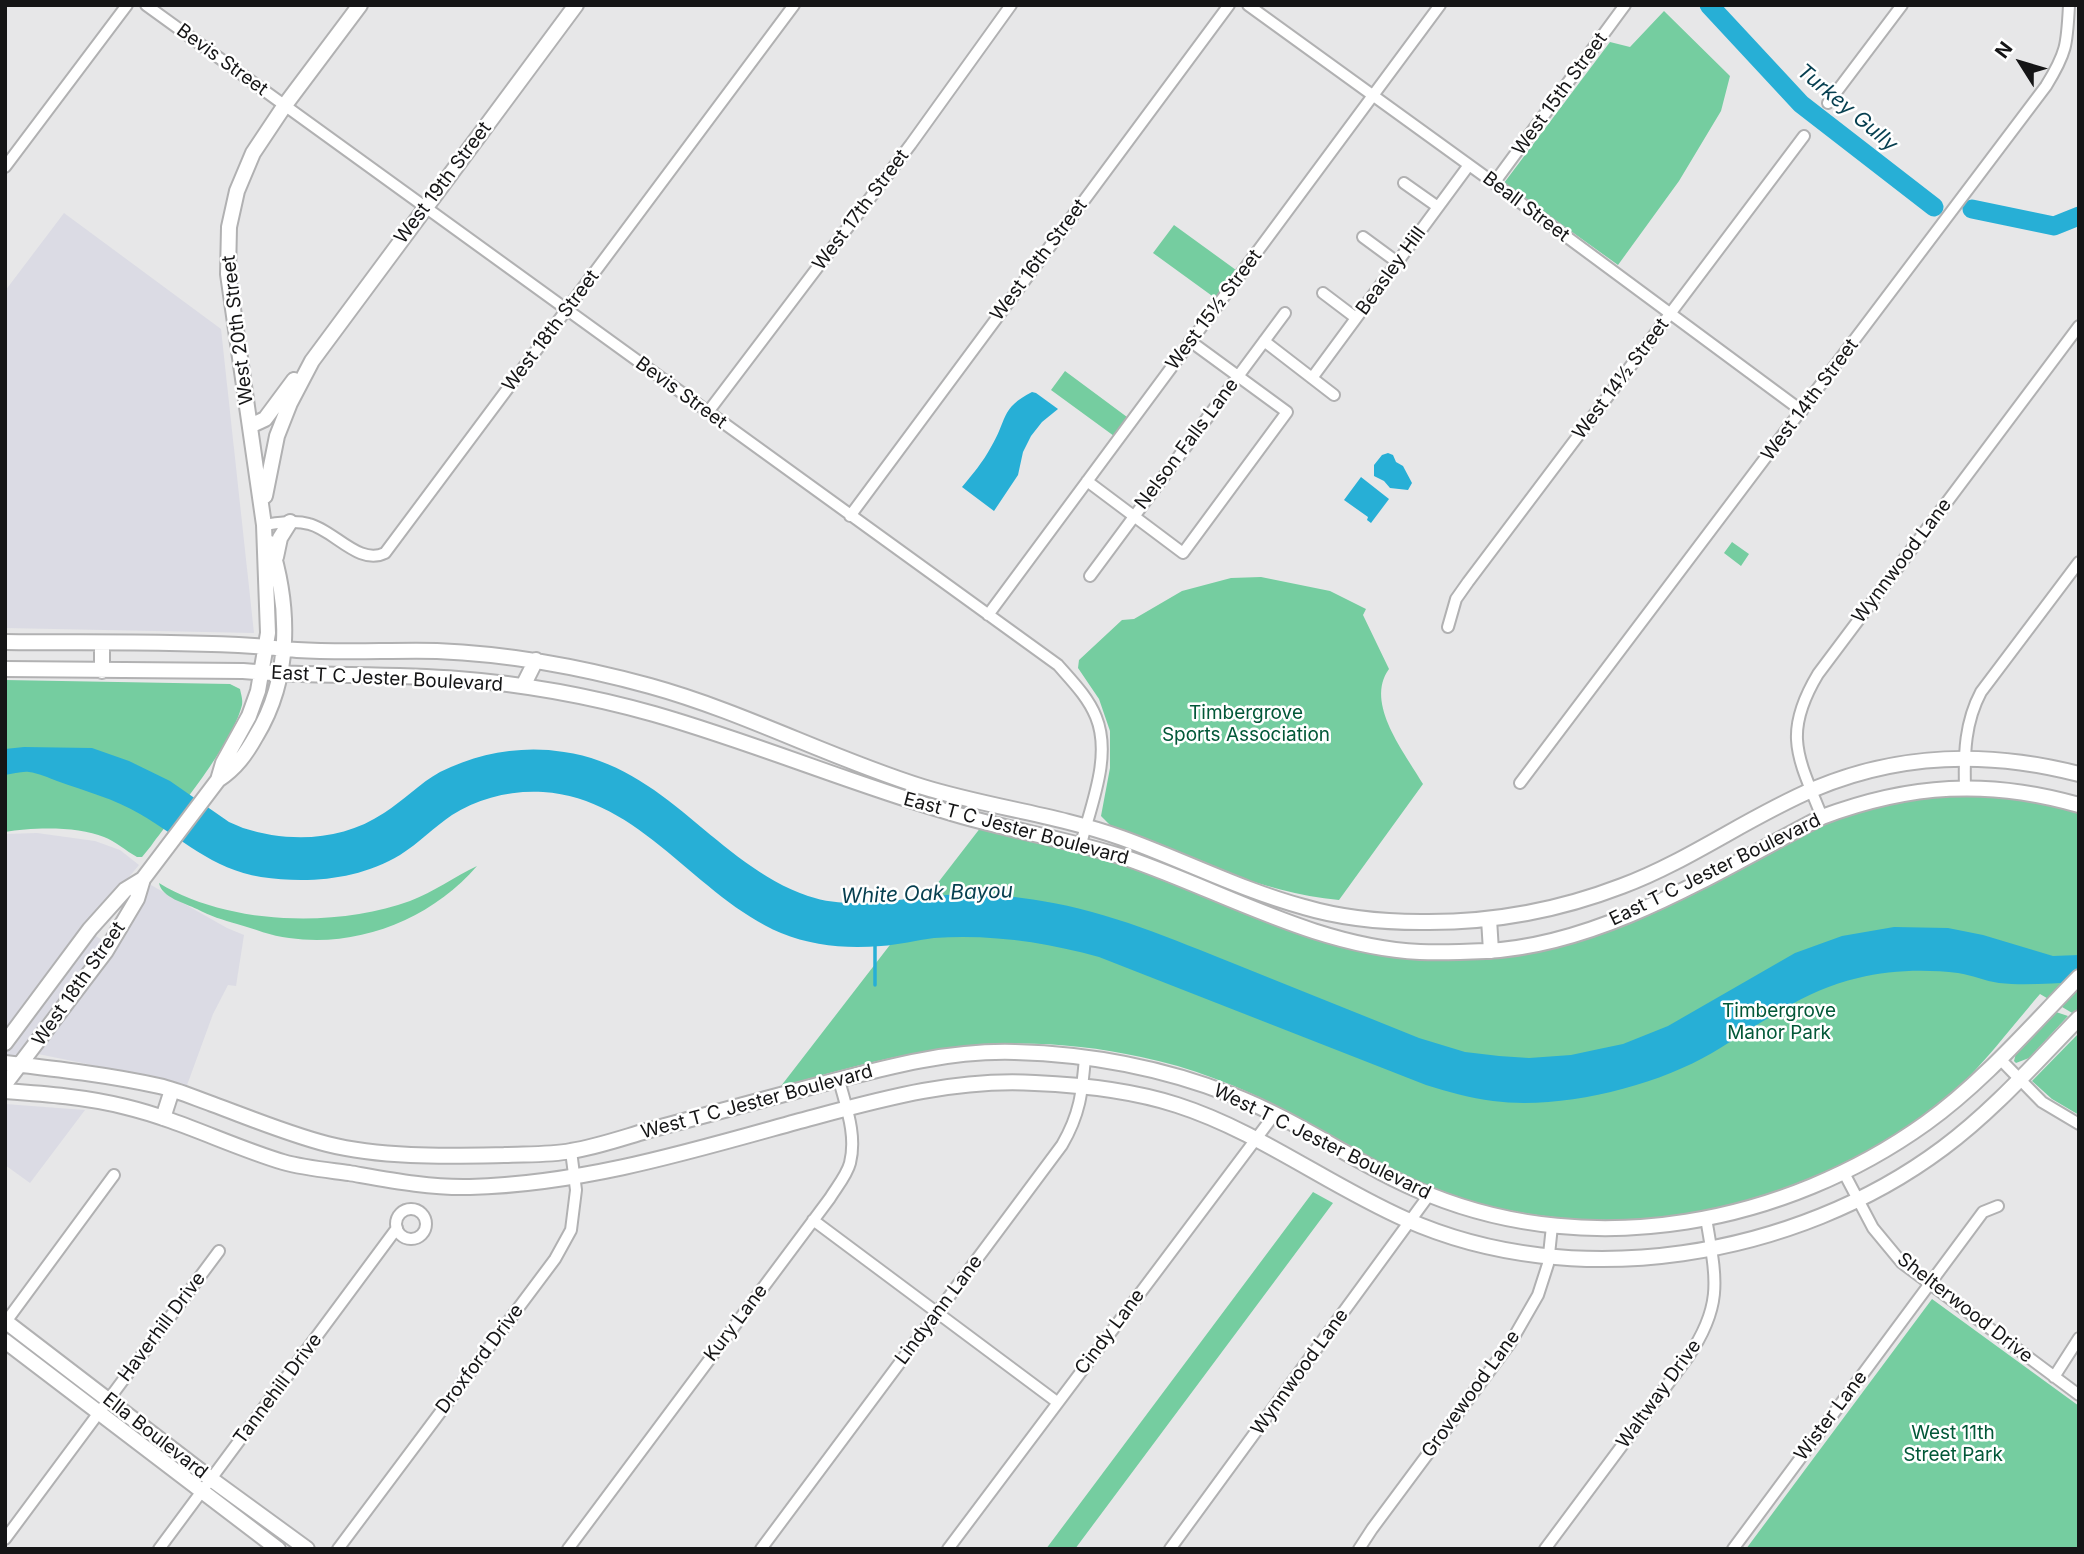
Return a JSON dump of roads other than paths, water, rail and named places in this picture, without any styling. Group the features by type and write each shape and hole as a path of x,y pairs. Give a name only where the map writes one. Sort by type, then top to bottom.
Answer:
{"main road":[{"name":"West 20th Street","path":"216,782 223,763 249,716 267,648 268,594 264,525 228,274 229,227 244,170 260,141 360,5"},
{"name":"West 19th Street","path":"262,507 276,436 313,361 576,5"},
{"name":"West 19th Street","path":"250,426 264,419 298,375 313,361"},
{"path":"276,562 278,544 290,522"},
{"name":"West 20th Street","path":"216,782 233,770 266,720 281,675 284,605 276,562 264,525"},
{"name":"East T C Jester Boulevard","path":"5,642 437,651 536,660 618,677 703,702 925,788 1085,827 1130,841 1275,899 1308,909 1365,918 1421,922 1489,919 1541,912 1627,885 1812,790 1887,766 1923,760 1964,758 2027,762 2079,774"},
{"path":"102,643 102,671"},
{"path":"523,686 536,660"},
{"name":"East T C Jester Boulevard","path":"5,668 456,678 523,686 613,703 695,727 947,812 1081,844 1132,860 1321,933 1365,944 1418,952 1490,951 1543,944 1615,922 1822,817 1895,794 1965,787 2025,793 2079,805"},
{"path":"695,727 703,702"},
{"path":"881,791 888,774"},
{"name":"West 18th Street","path":"5,1043 90,929 125,891 143,879 216,782"},
{"name":"West 18th Street","path":"5,1084 106,951 137,899 143,879"},
{"path":"1489,919 1490,951"},
{"name":"West T C Jester Boulevard","path":"5,1063 118,1077 172,1090 331,1145 381,1152 446,1156 571,1152 914,1060 974,1053 1016,1052 1085,1058 1136,1065 1235,1096 1373,1169 1429,1195 1476,1211 1552,1226 1651,1227 1706,1218 1789,1196 1844,1173 1929,1121 1957,1099 2079,977"},
{"name":"West T C Jester Boulevard","path":"5,1091 96,1100 163,1118 288,1163 414,1185 463,1188 574,1178 640,1165 846,1108 931,1088 1009,1081 1083,1085 1179,1105 1255,1140 1355,1196 1410,1222 1444,1234 1499,1249 1549,1256 1624,1259 1711,1248 1763,1237 1858,1200 1941,1150 2019,1079 2077,1020"},
{"path":"163,1118 172,1090"},
{"path":"373,1178 381,1152"},
{"name":"Ella Boulevard","path":"6,1322 108,1400 278,1549"},
{"name":"Ella Boulevard","path":"5,1341 99,1412 206,1485 307,1549"}],"street":[{"path":"5,167 127,5"},
{"name":"West 18th Street","path":"264,525 290,522 310,524 367,555 385,553 794,5"},
{"name":"West 17th Street","path":"708,412 926,124 1011,5"},
{"name":"West 16th Street","path":"850,516 1229,5"},
{"name":"Beall Street","path":"1248,5 1469,164 1802,411"},
{"name":"West 15½ Street","path":"988,615 1440,5"},
{"name":"West 15th Street","path":"1494,183 1625,5"},
{"path":"1828,103 1902,5"},
{"name":"West 14th Street","path":"1520,783 2046,86 2067,45 2069,5"},
{"name":"Bevis Street","path":"152,7 1058,666 1079,688 1096,715 1101,733 1100,768 1081,844"},
{"name":"West 14½ Street","path":"1448,627 1456,599 1804,136"},
{"name":"Beasley Hill","path":"1312,378 1469,164"},
{"path":"1404,183 1438,207"},
{"path":"1363,237 1397,262"},
{"path":"1323,293 1356,318"},
{"name":"Nelson Falls Lane","path":"1090,576 1285,313"},
{"name":"Wynnwood Lane","path":"1822,817 1797,749 1795,734 1804,696 2079,326"},
{"path":"1087,481 1183,553 1287,412 1191,341"},
{"path":"1264,341 1334,395"},
{"path":"1965,787 1966,734 1972,708 1981,691 2079,562"},
{"name":"Lindyann Lane","path":"761,1549 1062,1144 1080,1108 1085,1058"},
{"path":"1998,1058 2042,1102 2079,1124"},
{"name":"Kury Lane","path":"568,1549 813,1220 849,1166 852,1141 839,1080"},
{"name":"Cindy Lane","path":"948,1549 1274,1115"},
{"name":"Droxford Drive","path":"338,1549 555,1259 571,1230 576,1190 571,1152"},
{"name":"Shelterwood Drive","path":"1844,1173 1873,1228 1902,1263 2079,1395"},
{"path":"6,1322 114,1175"},
{"name":"Wynnwood Lane","path":"1170,1549 1429,1195"},
{"name":"Wister Lane","path":"1733,1549 1983,1212 1998,1206"},
{"name":"Waltway Drive","path":"1545,1549 1704,1331 1716,1286 1706,1218"},
{"path":"813,1220 1057,1402"},
{"name":"Grovewood Lane","path":"1359,1549 1511,1342 1538,1295 1549,1256 1552,1226"},
{"name":"Tannehill Drive","path":"159,1549 397,1228"},
{"name":"Haverhill Drive","path":"5,1539 219,1251"},
{"path":"2054,1377 2079,1338"}],"water":[{"path":"1032,392 1058,409 1042,422 1031,436 1023,452 1018,475 994,511 962,487 988,453 1009,410"},
{"path":"1388,453 1403,466 1412,483 1408,490 1390,488 1374,476 1374,465 1382,455"},
{"path":"1361,477 1389,499 1371,523 1367,520 1368,517 1344,500"},
{"path":"92,748 129,761 170,781 229,822 261,833 297,837 333,834 368,822 433,776 485,755 516,750 564,752 600,761 632,776 661,795 745,862 775,881 808,896 855,903 961,894 988,895 1067,906 1164,936 1419,1038 1465,1052 1499,1056 1529,1058 1571,1055 1623,1044 1668,1026 1795,953 1842,936 1894,927 1948,928 1983,935 2053,956 2079,955 2079,982 2009,984 1958,973 1933,971 1870,975 1819,991 1782,1009 1689,1065 1635,1086 1576,1099 1519,1103 1493,1101 1426,1085 1099,957 1079,952 1038,943 976,937 934,938 856,947 830,946 793,937 750,917 639,830 610,811 578,798 543,792 496,796 462,809 400,855 367,870 315,880 279,879 243,873 212,860 140,814 110,800 32,773 5,775 5,749"}],"waterway":[{"name":"Turkey Gully","path":"1709,5 1801,104 1934,207"},
{"name":"Turkey Gully","path":"1972,209 2054,226 2079,216"},
{"path":"875,942 875,985"}],"park label":[{"name":"Timbergrove Sports Association","path":"1246,724"},
{"name":"Timbergrove Manor Park","path":"1779,1022"},
{"name":"West 11th Street Park","path":"1953,1444"}],"water label":[{"name":"White Oak Bayou","path":"927,894"}]}
